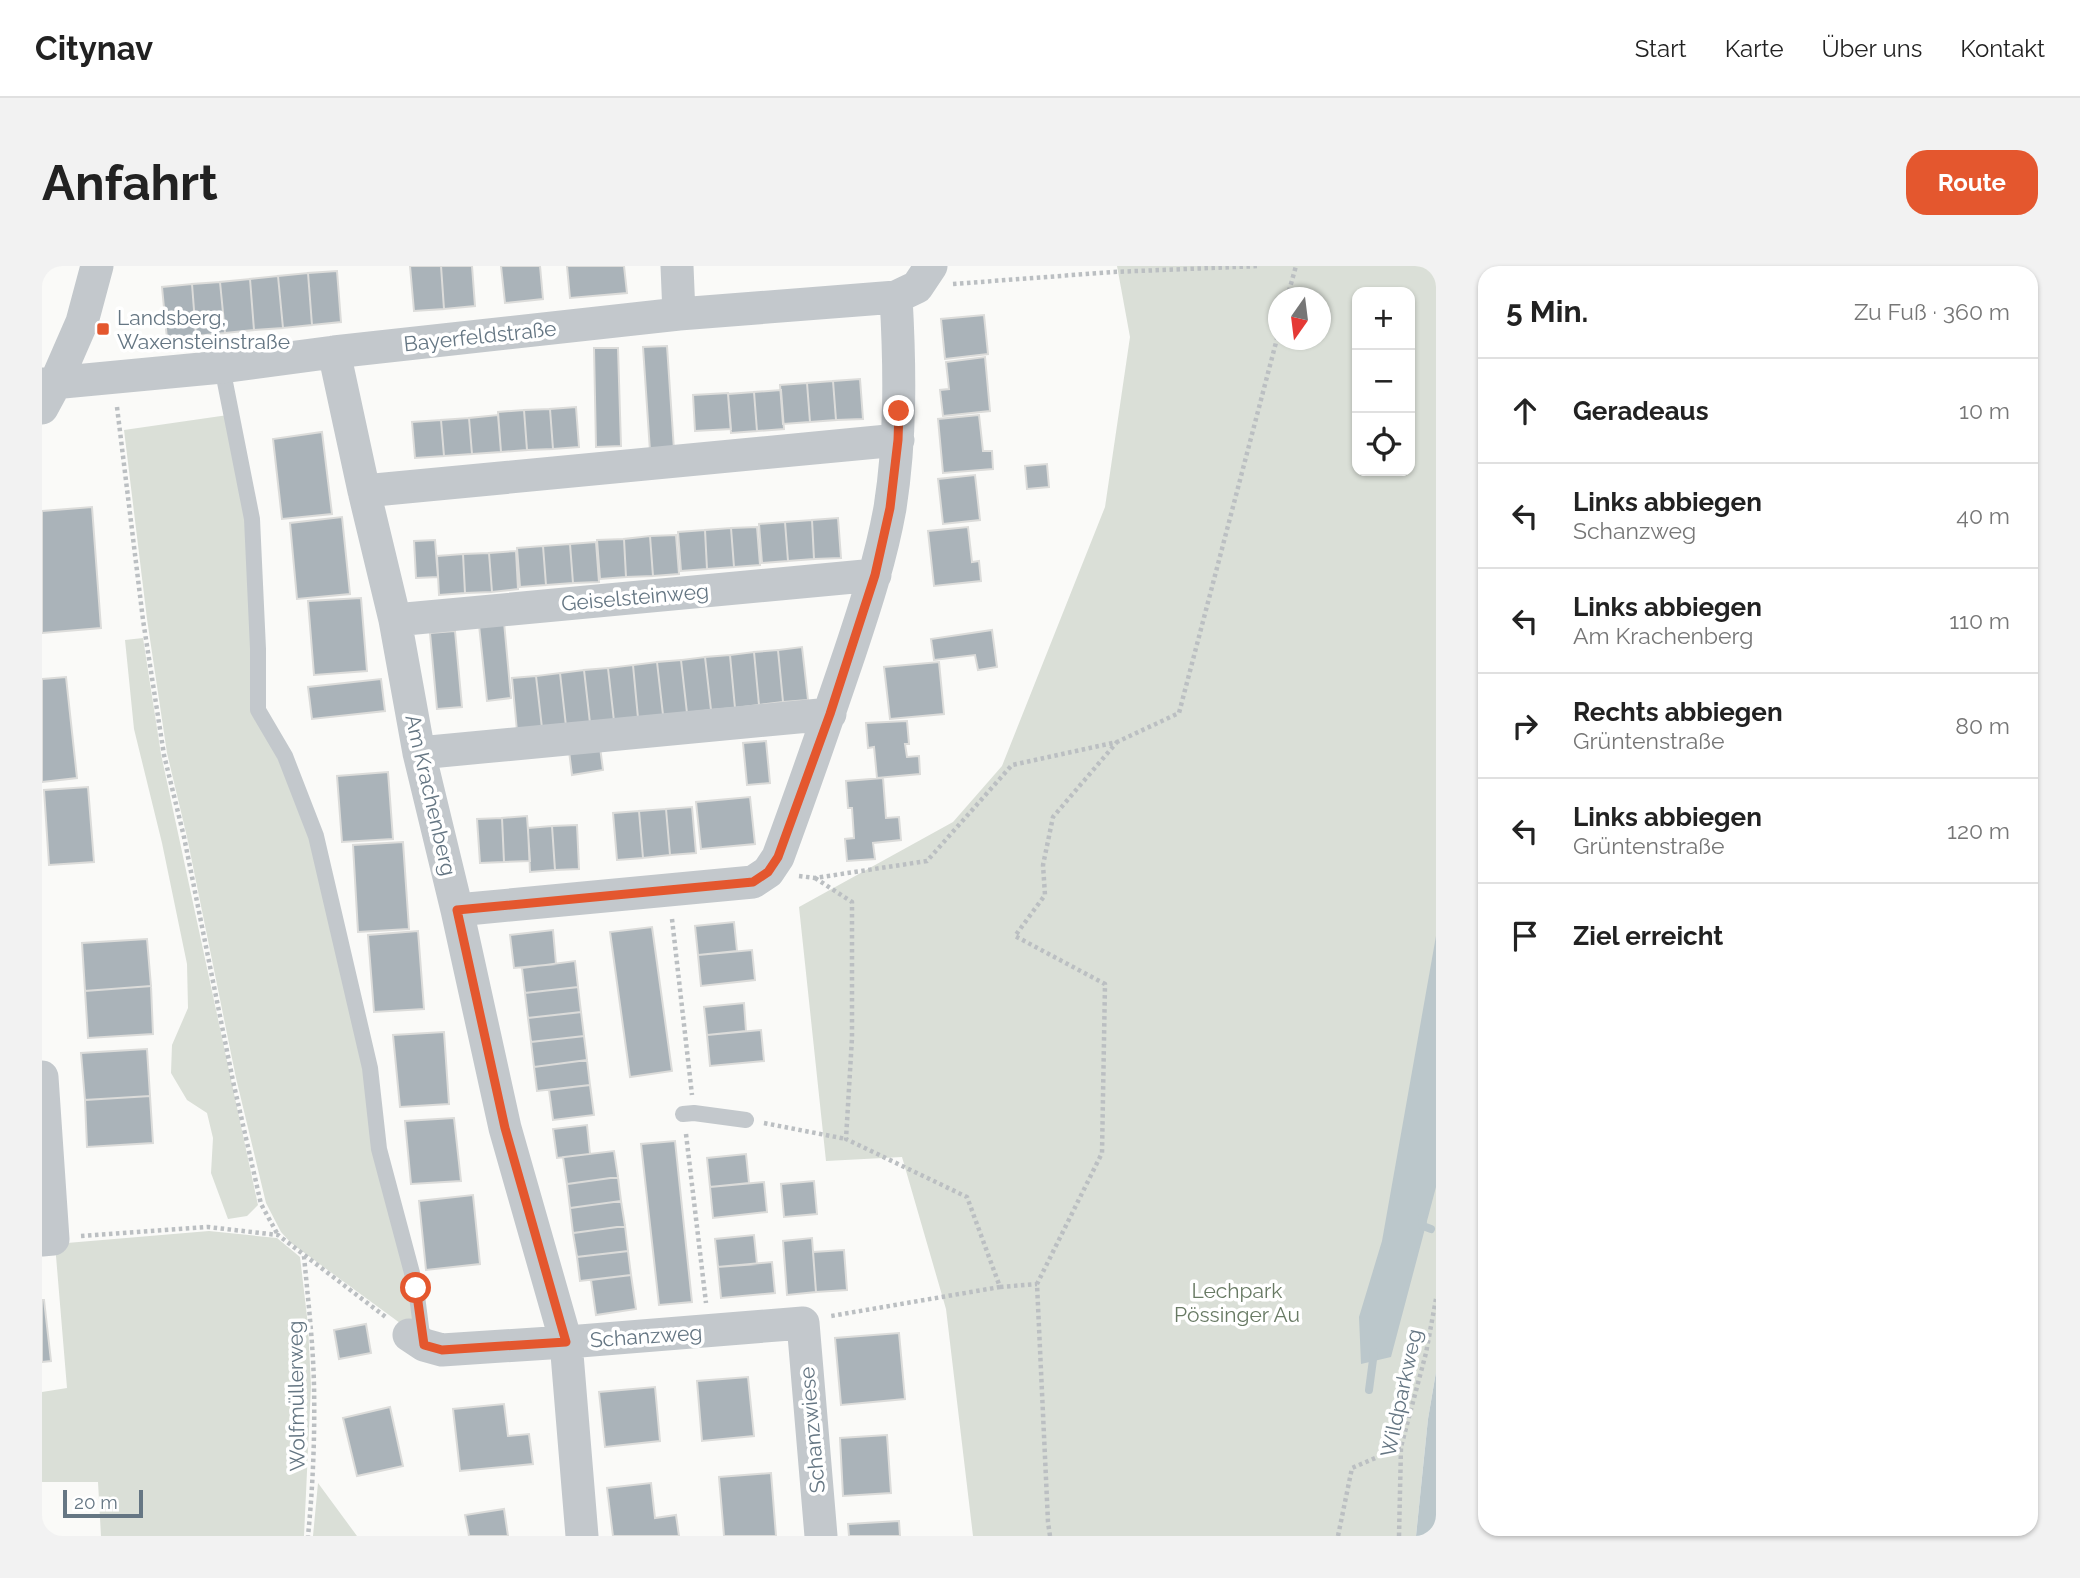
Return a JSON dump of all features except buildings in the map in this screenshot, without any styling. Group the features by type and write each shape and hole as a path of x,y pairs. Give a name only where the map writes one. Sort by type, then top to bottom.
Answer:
{"street":[{"path":"46,392 82,321 97,266"},
{"path":"677,266 679,314"},
{"path":"457,910 753,882 768,872 778,857 830,714 875,575 890,508 898,440 900,365 915,283"},
{"name":"Bayerfeldstraße","path":"46,392 114,379 679,314 915,283"},
{"name":"Am Krachenberg","path":"334,352 364,491 396,620 419,752 505,1128 566,1342"},
{"path":"364,491 898,440"},
{"name":"Geiselsteinweg","path":"396,620 875,575"},
{"path":"419,752 830,714"},
{"path":"42,1077 47,1239"},
{"name":"Schanzweg","path":"416,1340 442,1350 803,1323"},
{"name":"Schanzwiese","path":"803,1323 821,1536"},
{"path":"566,1342 582,1536"}],"lane":[{"path":"222,367 251,519 258,649 258,710 285,756 316,836 370,1068 379,1149 416,1288 416,1340"},
{"path":"683,1114 694,1112 746,1120"}],"path":[{"path":"915,283 1260,266"},
{"path":"1290,287 1296,266"},
{"path":"768,872 815,878 928,861 1012,765 1117,742 1179,713 1274,350"},
{"path":"114,379 143,620 164,755 184,837 233,1081 261,1204 278,1235 416,1340"},
{"path":"1050,1536 1037,1284 1102,1153 1105,984 1015,936 1045,895 1043,865 1053,817 1117,742"},
{"path":"815,878 852,902 852,1038 846,1139"},
{"path":"668,890 692,1093"},
{"path":"683,1114 705,1297"},
{"path":"746,1120 846,1139 967,1197 1000,1287"},
{"path":"47,1239 208,1227 278,1235"},
{"name":"Wolfmüllerweg","path":"303,1256 311,1324 314,1386 313,1483 309,1536"},
{"path":"803,1323 846,1312 1000,1287 1037,1284"},
{"name":"Wildparkweg","path":"1399,1536 1401,1447 1426,1353 1436,1299"},
{"path":"1338,1536 1352,1468 1401,1447"}],"green space":[{"name":"Lechpark Pössinger Au","path":"1117,266 1436,266 1436,1372 1428,1419 1416,1536 973,1536 946,1309 902,1157 826,1161 799,907 953,822 1002,766 1105,507 1130,337"},
{"path":"228,415 247,521 256,711 314,838 419,1337 291,1243 281,1232 266,1203 236,1078 187,837 167,753 147,619 124,430"},
{"path":"143,638 161,754 258,1205 247,1216 228,1219 211,1173 213,1138 207,1113 187,1100 171,1073 172,1045 188,1008 187,964 162,843 134,729 125,640"},
{"path":"209,1231 277,1238 300,1257 308,1325 311,1386 304,1536 101,1536 98,1482 42,1482 42,1392 67,1388 55,1244"},
{"path":"318,1483 357,1536 313,1536"}],"shaded area":[{"path":"1436,936 1436,1187 1391,1357 1361,1364 1359,1317 1382,1241"},
{"path":"1436,1372 1436,1536 1416,1536 1428,1419"}],"waterway":[{"path":"1422,1218 1423,1226 1431,1229"},
{"path":"1369,1390 1374,1352"}],"place":[{"name":"Landsberg, Waxensteinstraße","path":"103,329"}],"route":[{"path":"416,1288 424,1345 442,1350 566,1342 505,1128 457,910 753,882 768,872 778,857 830,714 875,575 890,508 899,411"}]}
